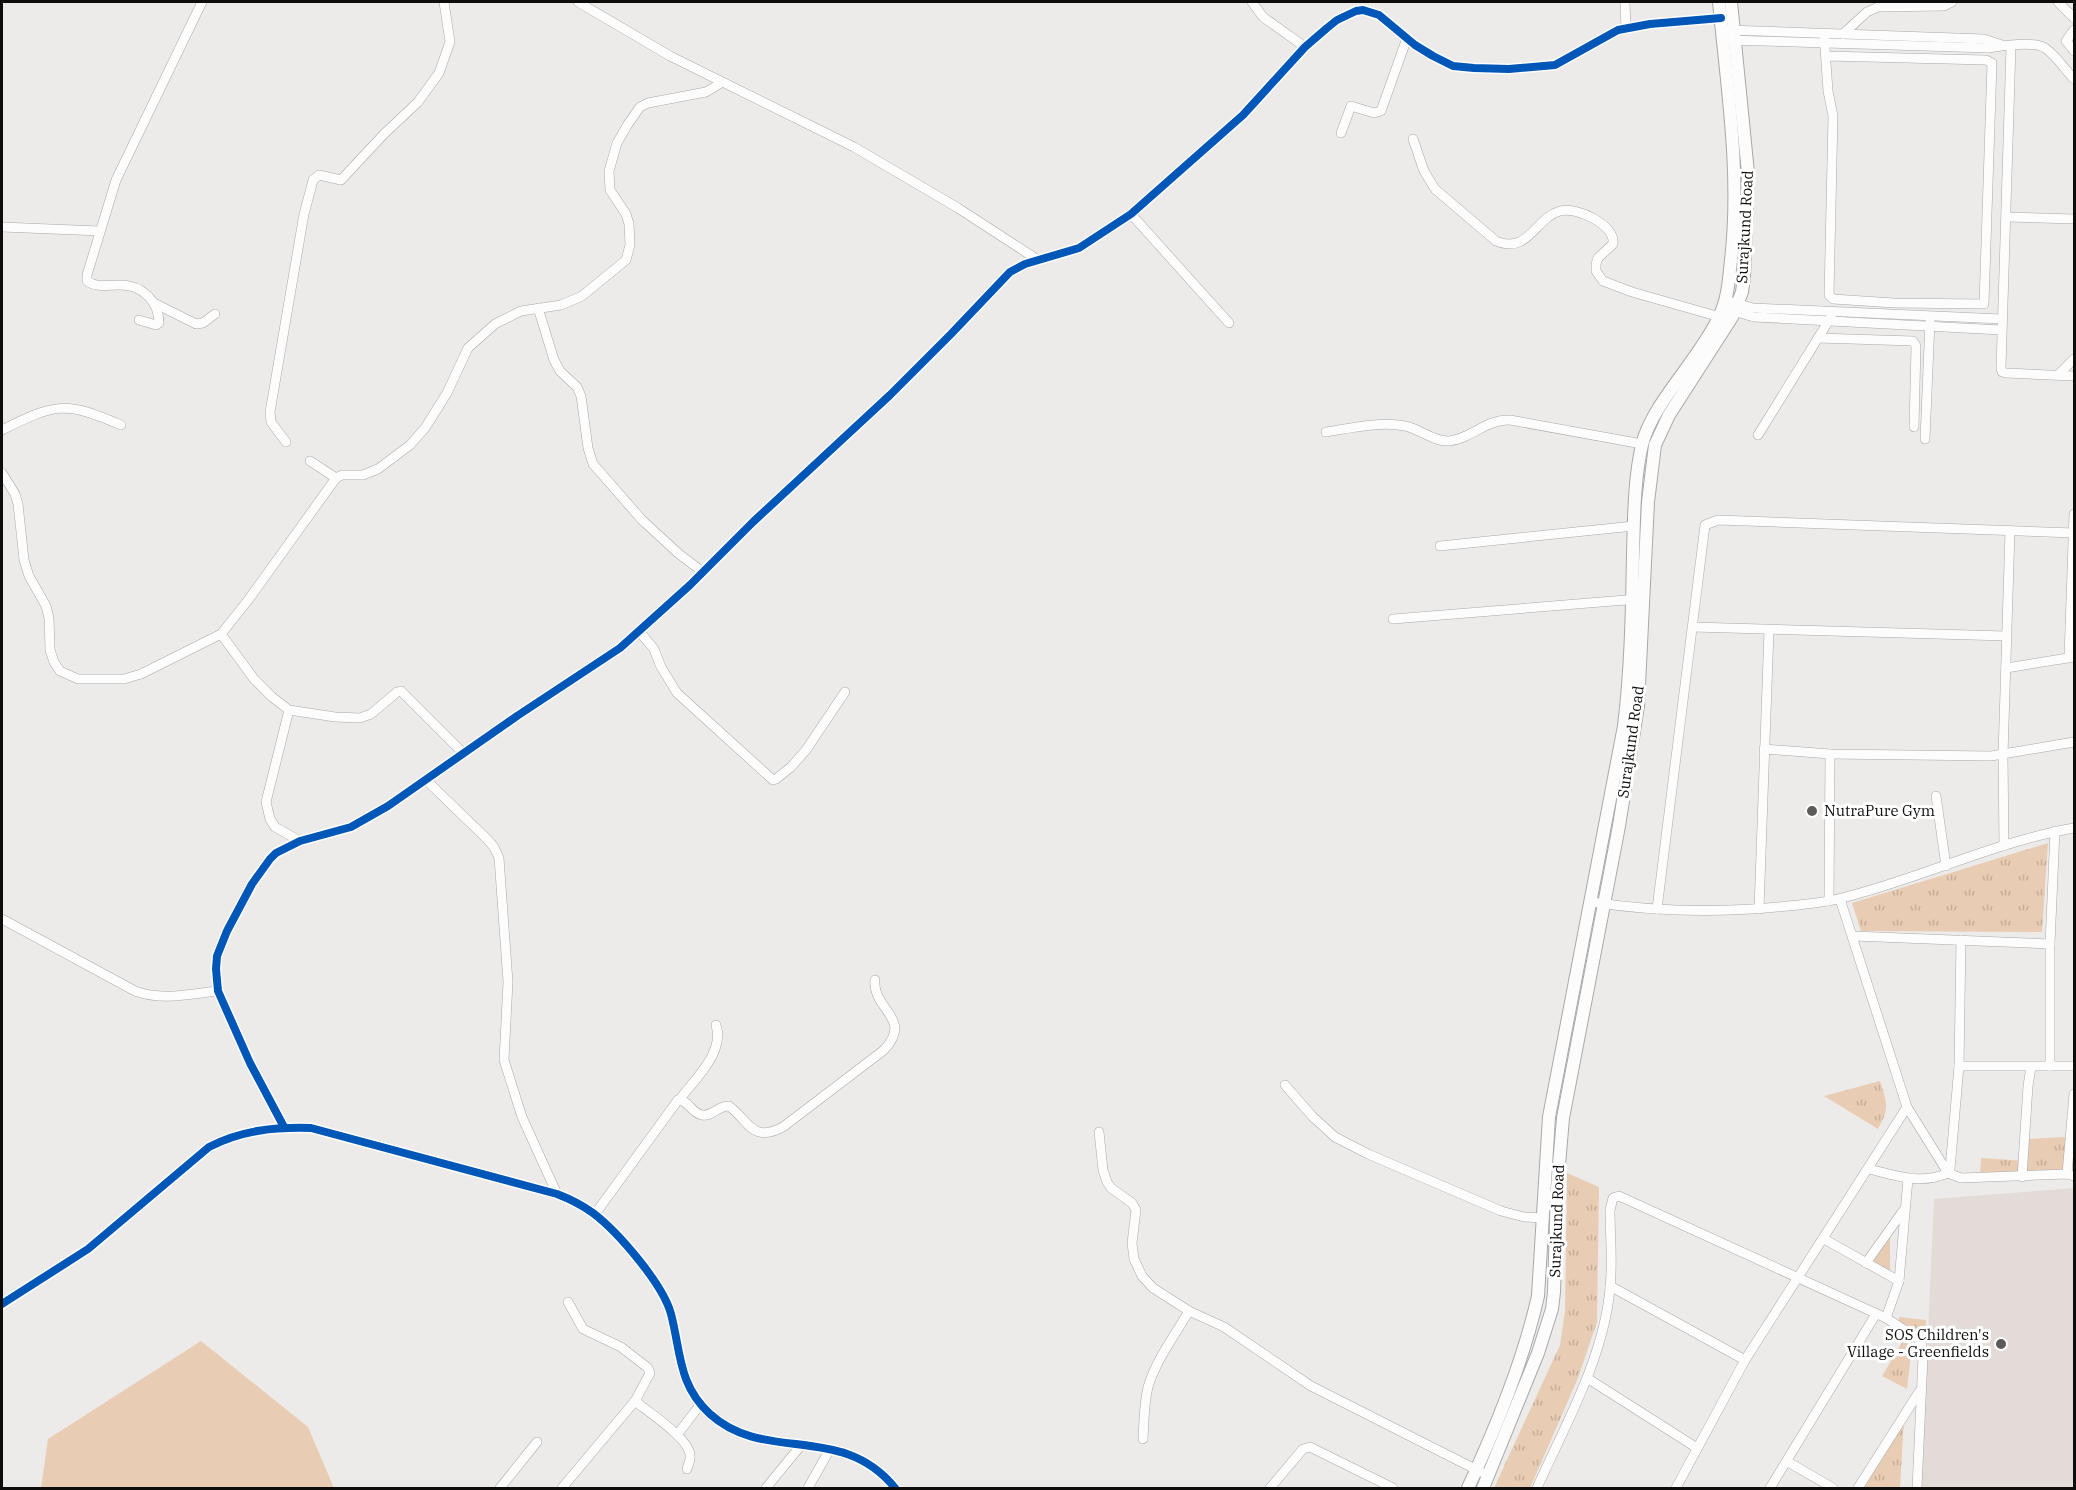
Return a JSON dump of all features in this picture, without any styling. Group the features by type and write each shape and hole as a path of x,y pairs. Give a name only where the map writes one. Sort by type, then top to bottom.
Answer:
{"main road":[{"name":"Surajkund Road","path":"1719,2 1727,31"},
{"name":"Surajkund Road","path":"1483,1488 1538,1353 1552,1309 1557,1188 1563,1118 1624,726 1655,445 1728,308 1734,238 1735,186 1727,31 1731,2"},
{"name":"Surajkund Road","path":"1638,599 1634,526 1642,444 1654,417 1728,308"},
{"name":"Surajkund Road","path":"1468,1488 1532,1325 1541,1275 1549,1117 1598,903"}],"street":[{"path":"202,2 120,172 100,231 87,281 98,286 130,286 145,292 154,303 196,324 203,323 215,314"},
{"path":"286,442 271,422 270,412 304,214 314,180 319,175 341,180 424,95 439,73 450,42 444,2"},
{"path":"578,2 652,47 854,147 958,208 1038,260"},
{"path":"1252,2 1263,17 1305,47"},
{"path":"1625,2 1626,28"},
{"path":"1843,34 1867,12 1878,7 1944,6 1952,2"},
{"path":"2058,2 2074,18"},
{"path":"284,1127 250,1063 218,991 216,969 217,956 227,931 252,884 270,859 276,853 300,841 351,826 388,806 604,659 639,631 703,572 753,522 890,395 1010,272 1038,260 1079,248 1131,213 1244,115 1305,47 1345,15 1369,6 1424,51 1453,66 1474,68 1509,69 1555,65 1611,33 1626,28 1727,31 1988,48 2007,45 2043,46 2074,79"},
{"path":"2074,30 2066,41 2074,51"},
{"path":"1824,39 1843,34 1984,39 2007,45"},
{"path":"1341,134 1351,106 1374,113 1381,111 1407,38"},
{"path":"1824,39 1828,91 1833,116 1829,295 1833,299 1894,303 1984,303 1992,63 1986,60 1826,56"},
{"path":"2007,45 2007,217 2001,368 2002,372 2074,376"},
{"path":"2,473 15,494 18,504 24,560 29,576 46,606 49,618 50,650 60,671 78,678 124,679 141,674 221,634 336,478 369,473 386,465 425,428 447,393 464,356 474,343 502,320 520,311 566,303 582,296 624,263 628,256 630,236 628,218 613,197 608,178 617,144 636,112 648,103 706,92 721,83"},
{"path":"1413,139 1424,171 1435,189 1497,241 1515,244 1528,236 1552,214 1563,210 1576,212 1607,226 1613,234 1613,244 1596,264 1596,271 1603,280 1632,292 1728,308 1753,308 1905,325 1930,321 2002,319"},
{"path":"1131,213 1228,323"},
{"path":"2007,217 2074,219"},
{"path":"2,226 100,231"},
{"path":"139,320 156,325 159,323 154,303"},
{"path":"1891,315 1894,303"},
{"path":"538,308 557,366 562,376 577,387 581,396 588,448 593,464 642,520 679,554 703,572"},
{"path":"1831,316 1891,315 2001,330"},
{"path":"1758,435 1831,316"},
{"path":"1925,439 1930,321"},
{"path":"1905,325 1905,340"},
{"path":"1818,338 1913,341 1916,346 1914,427"},
{"path":"2058,375 2074,359"},
{"path":"2,429 36,414 69,407 97,414 122,425"},
{"path":"1326,432 1395,425 1413,428 1447,441 1458,439 1494,421 1510,420 1642,444"},
{"path":"310,461 336,478"},
{"path":"2006,668 2072,657 2074,513"},
{"path":"1656,909 1693,627 1703,528 1712,521 2074,533"},
{"path":"1440,546 1634,526"},
{"path":"2004,846 2003,755 2010,531"},
{"path":"1393,619 1638,599"},
{"path":"1693,627 2006,636"},
{"path":"1759,909 1769,630"},
{"path":"639,631 654,649 661,667 677,693 773,780 797,760 845,692"},
{"path":"221,634 254,679 272,697 290,710 334,717 360,718 371,714 401,691 464,753"},
{"path":"290,710 266,802 270,819 275,827 300,841"},
{"path":"1764,749 1830,754 2003,755 2074,742"},
{"path":"1829,901 1830,754"},
{"path":"426,780 487,839 499,858 508,982 504,1060 522,1117 557,1194"},
{"path":"1936,796 1946,866"},
{"path":"1598,903 1656,909 1759,909 1829,901 2004,846 2055,831 2074,828"},
{"path":"2050,1066 2050,944 2055,831"},
{"path":"1840,899 1907,1107 1948,1173 1961,1178 2071,1175 2074,1094"},
{"path":"2,919 146,995 158,997 218,991"},
{"path":"1853,936 2050,944"},
{"path":"1948,1173 1951,1162 1959,1066 1961,940"},
{"path":"680,1099 703,1115 729,1106 748,1126 762,1134 783,1127 889,1044 894,1035 895,1022 877,994 875,980"},
{"path":"595,1214 716,1049 719,1035 716,1025"},
{"path":"1959,1066 2074,1066"},
{"path":"2022,1177 2031,1067"},
{"path":"1285,1085 1330,1133 1368,1154 1501,1211 1524,1217 1544,1218"},
{"path":"1677,1488 1745,1360 1907,1107"},
{"path":"2,1304 88,1249 209,1147 242,1134 284,1127 311,1128 557,1194 595,1214 611,1229 663,1294 671,1314 684,1377 700,1405 725,1425 760,1439 830,1449 865,1461 889,1486"},
{"path":"1099,1132 1103,1170 1107,1182 1111,1188 1132,1203 1136,1210 1132,1243 1136,1264 1153,1288 1189,1311 1224,1327 1311,1386 1489,1475"},
{"path":"1869,1168 1908,1179 1928,1180 1948,1173"},
{"path":"1886,1318 1899,1281 1908,1179"},
{"path":"1537,1488 1587,1378 1601,1335 1610,1286 1610,1210 1613,1198 1619,1196 1886,1318 1921,1342 1923,1357 1917,1488"},
{"path":"1866,1263 1904,1210"},
{"path":"1824,1239 1899,1281"},
{"path":"1610,1286 1745,1360"},
{"path":"562,1488 635,1401 648,1380 650,1371 621,1347 585,1330 568,1302"},
{"path":"1143,1439 1149,1386 1189,1311"},
{"path":"1770,1488 1788,1462 1876,1314"},
{"path":"1587,1378 1697,1448"},
{"path":"1858,1488 1920,1391"},
{"path":"635,1401 686,1445 690,1455 687,1469"},
{"path":"677,1435 700,1405"},
{"path":"500,1488 537,1442"},
{"path":"766,1488 802,1444"},
{"path":"1270,1488 1303,1449 1310,1447 1393,1488"},
{"path":"808,1488 830,1449"},
{"path":"1788,1462 1833,1488"}],"shaded area":[{"name":"SOS Children's Village - Greenfields","path":"2074,1188 2074,1488 1921,1488 1934,1199"}],"green space":[{"path":"2048,843 2042,932 1861,931 1852,903"},
{"path":"1880,1081 1886,1110 1878,1129 1824,1096"},
{"path":"2066,1137 2064,1170 1980,1175 1981,1158 2026,1161 2028,1139"},
{"path":"1567,1173 1599,1187 1597,1322 1578,1378 1530,1488 1494,1488 1560,1345 1565,1311"},
{"path":"1890,1234 1890,1273 1870,1264"},
{"path":"1899,1317 1926,1320 1925,1337 1899,1322"},
{"path":"201,1341 308,1427 334,1488 41,1488 48,1439"},
{"path":"1903,1341 1912,1346 1907,1389 1882,1376"},
{"path":"1904,1419 1900,1488 1864,1488"}],"cycle path":[{"path":"284,1127 250,1063 218,991 216,969 217,956 227,931 252,884 270,859 276,853 300,841 351,827 388,806 620,648 690,585 753,522 890,395 1010,272 1025,264 1079,248 1131,214 1243,115 1305,47 1337,20 1356,11 1363,10 1379,15 1415,45 1453,66 1509,69 1555,65 1618,30 1650,24 1721,18"},
{"path":"2,1304 88,1249 209,1147 246,1133 285,1128 311,1128 557,1194 585,1207 627,1245 659,1288 671,1314 686,1380 700,1403 710,1414 732,1429 755,1437 828,1449 851,1456 874,1468 895,1488"}],"place":[{"name":"NutraPure Gym","path":"1812,811"},
{"name":"SOS Children's Village - Greenfields","path":"2001,1344"}]}
